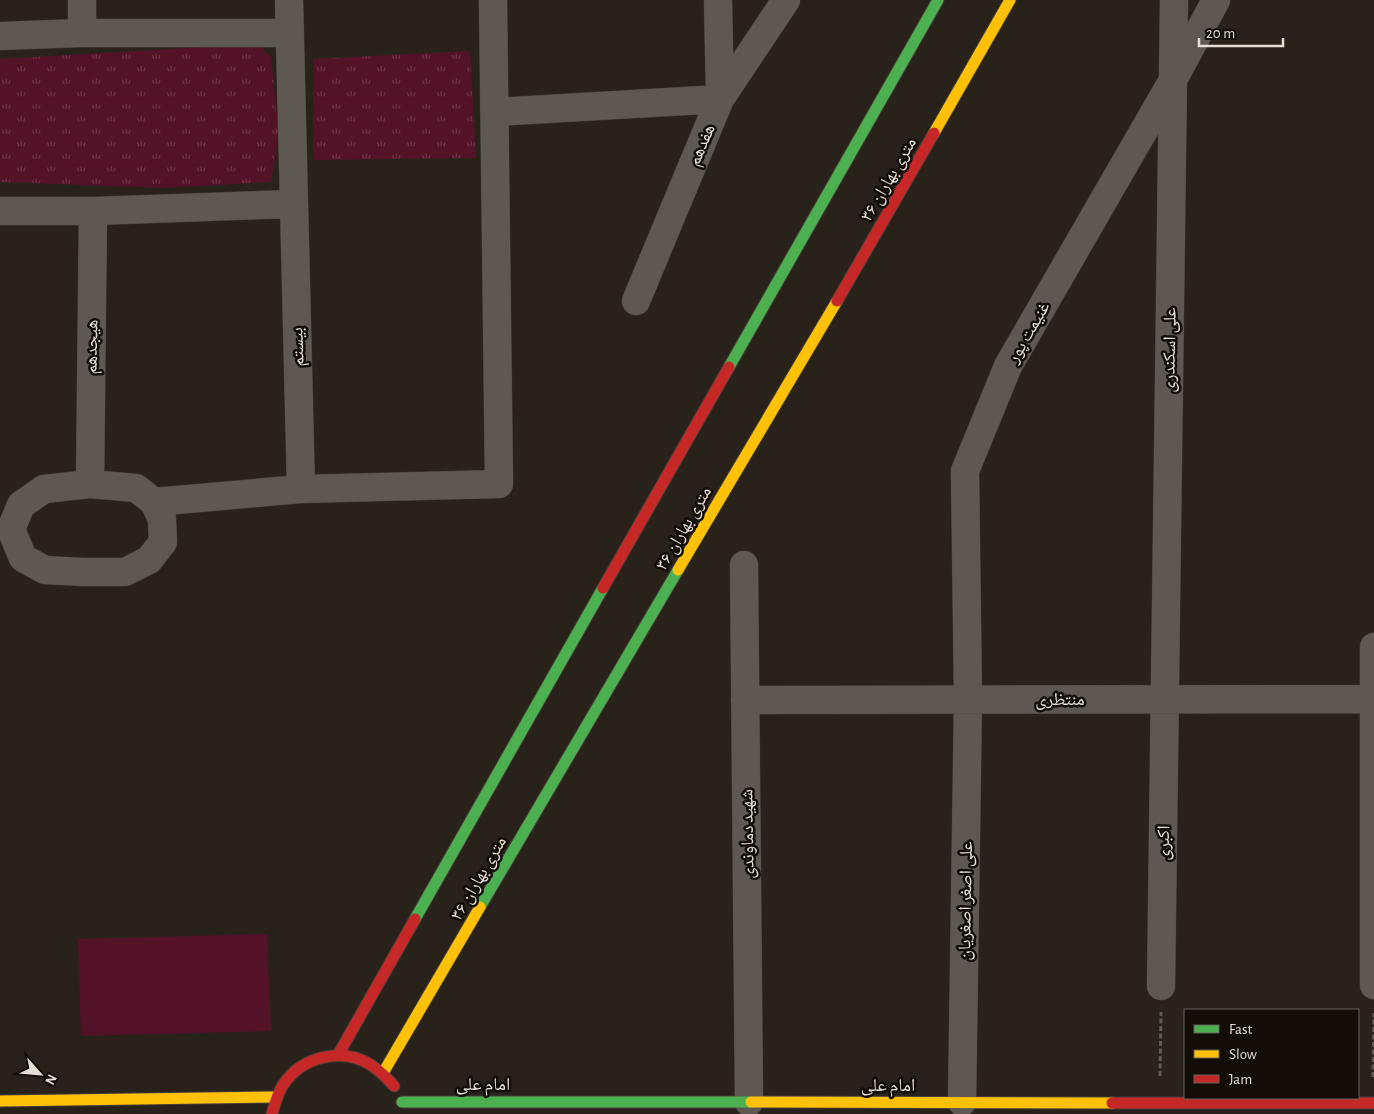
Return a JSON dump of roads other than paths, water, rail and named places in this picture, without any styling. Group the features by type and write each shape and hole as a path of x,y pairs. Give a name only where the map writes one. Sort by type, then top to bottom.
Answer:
{"street":[{"path":"82,0 82,33"},
{"name":"بیستم","path":"289,0 302,489"},
{"path":"154,502 302,489 499,484 493,0"},
{"path":"495,112 720,100 718,0"},
{"name":"هفدهم","path":"636,301 720,100 786,0"},
{"name":"۳۶ متری بهاران","path":"338,1055 938,0"},
{"name":"۳۶ متری بهاران","path":"384,1073 890,210 1010,0"},
{"name":"علی اسکندری","path":"1164,699 1174,0"},
{"name":"غنیمت پور","path":"968,699 964,470 1008,366 1173,80 1216,0"},
{"path":"0,36 82,33 289,33"},
{"path":"0,211 93,211 293,204"},
{"name":"هیجدهم","path":"90,484 93,211"},
{"path":"90,484 136,488 154,502 162,519 163,542 149,560 125,572 45,570 23,558 6,529 21,505 44,488 90,484"},
{"name":"شهید دماوندی","path":"744,565 749,1102"},
{"path":"1374,647 1374,985"},
{"name":"علی اصغر اصغریان","path":"962,1102 968,699"},
{"name":"اکبری","path":"1161,986 1164,699"},
{"name":"منتظری","path":"746,700 1374,699"},
{"path":"272,1114 277,1097 286,1080 301,1066 318,1058 338,1055 354,1057 370,1063 384,1073 394,1086 402,1102 403,1114"},
{"path":"0,1101 277,1097"},
{"name":"امام علی","path":"402,1102 749,1102 803,1108 848,1108 962,1102 1374,1103"}]}
